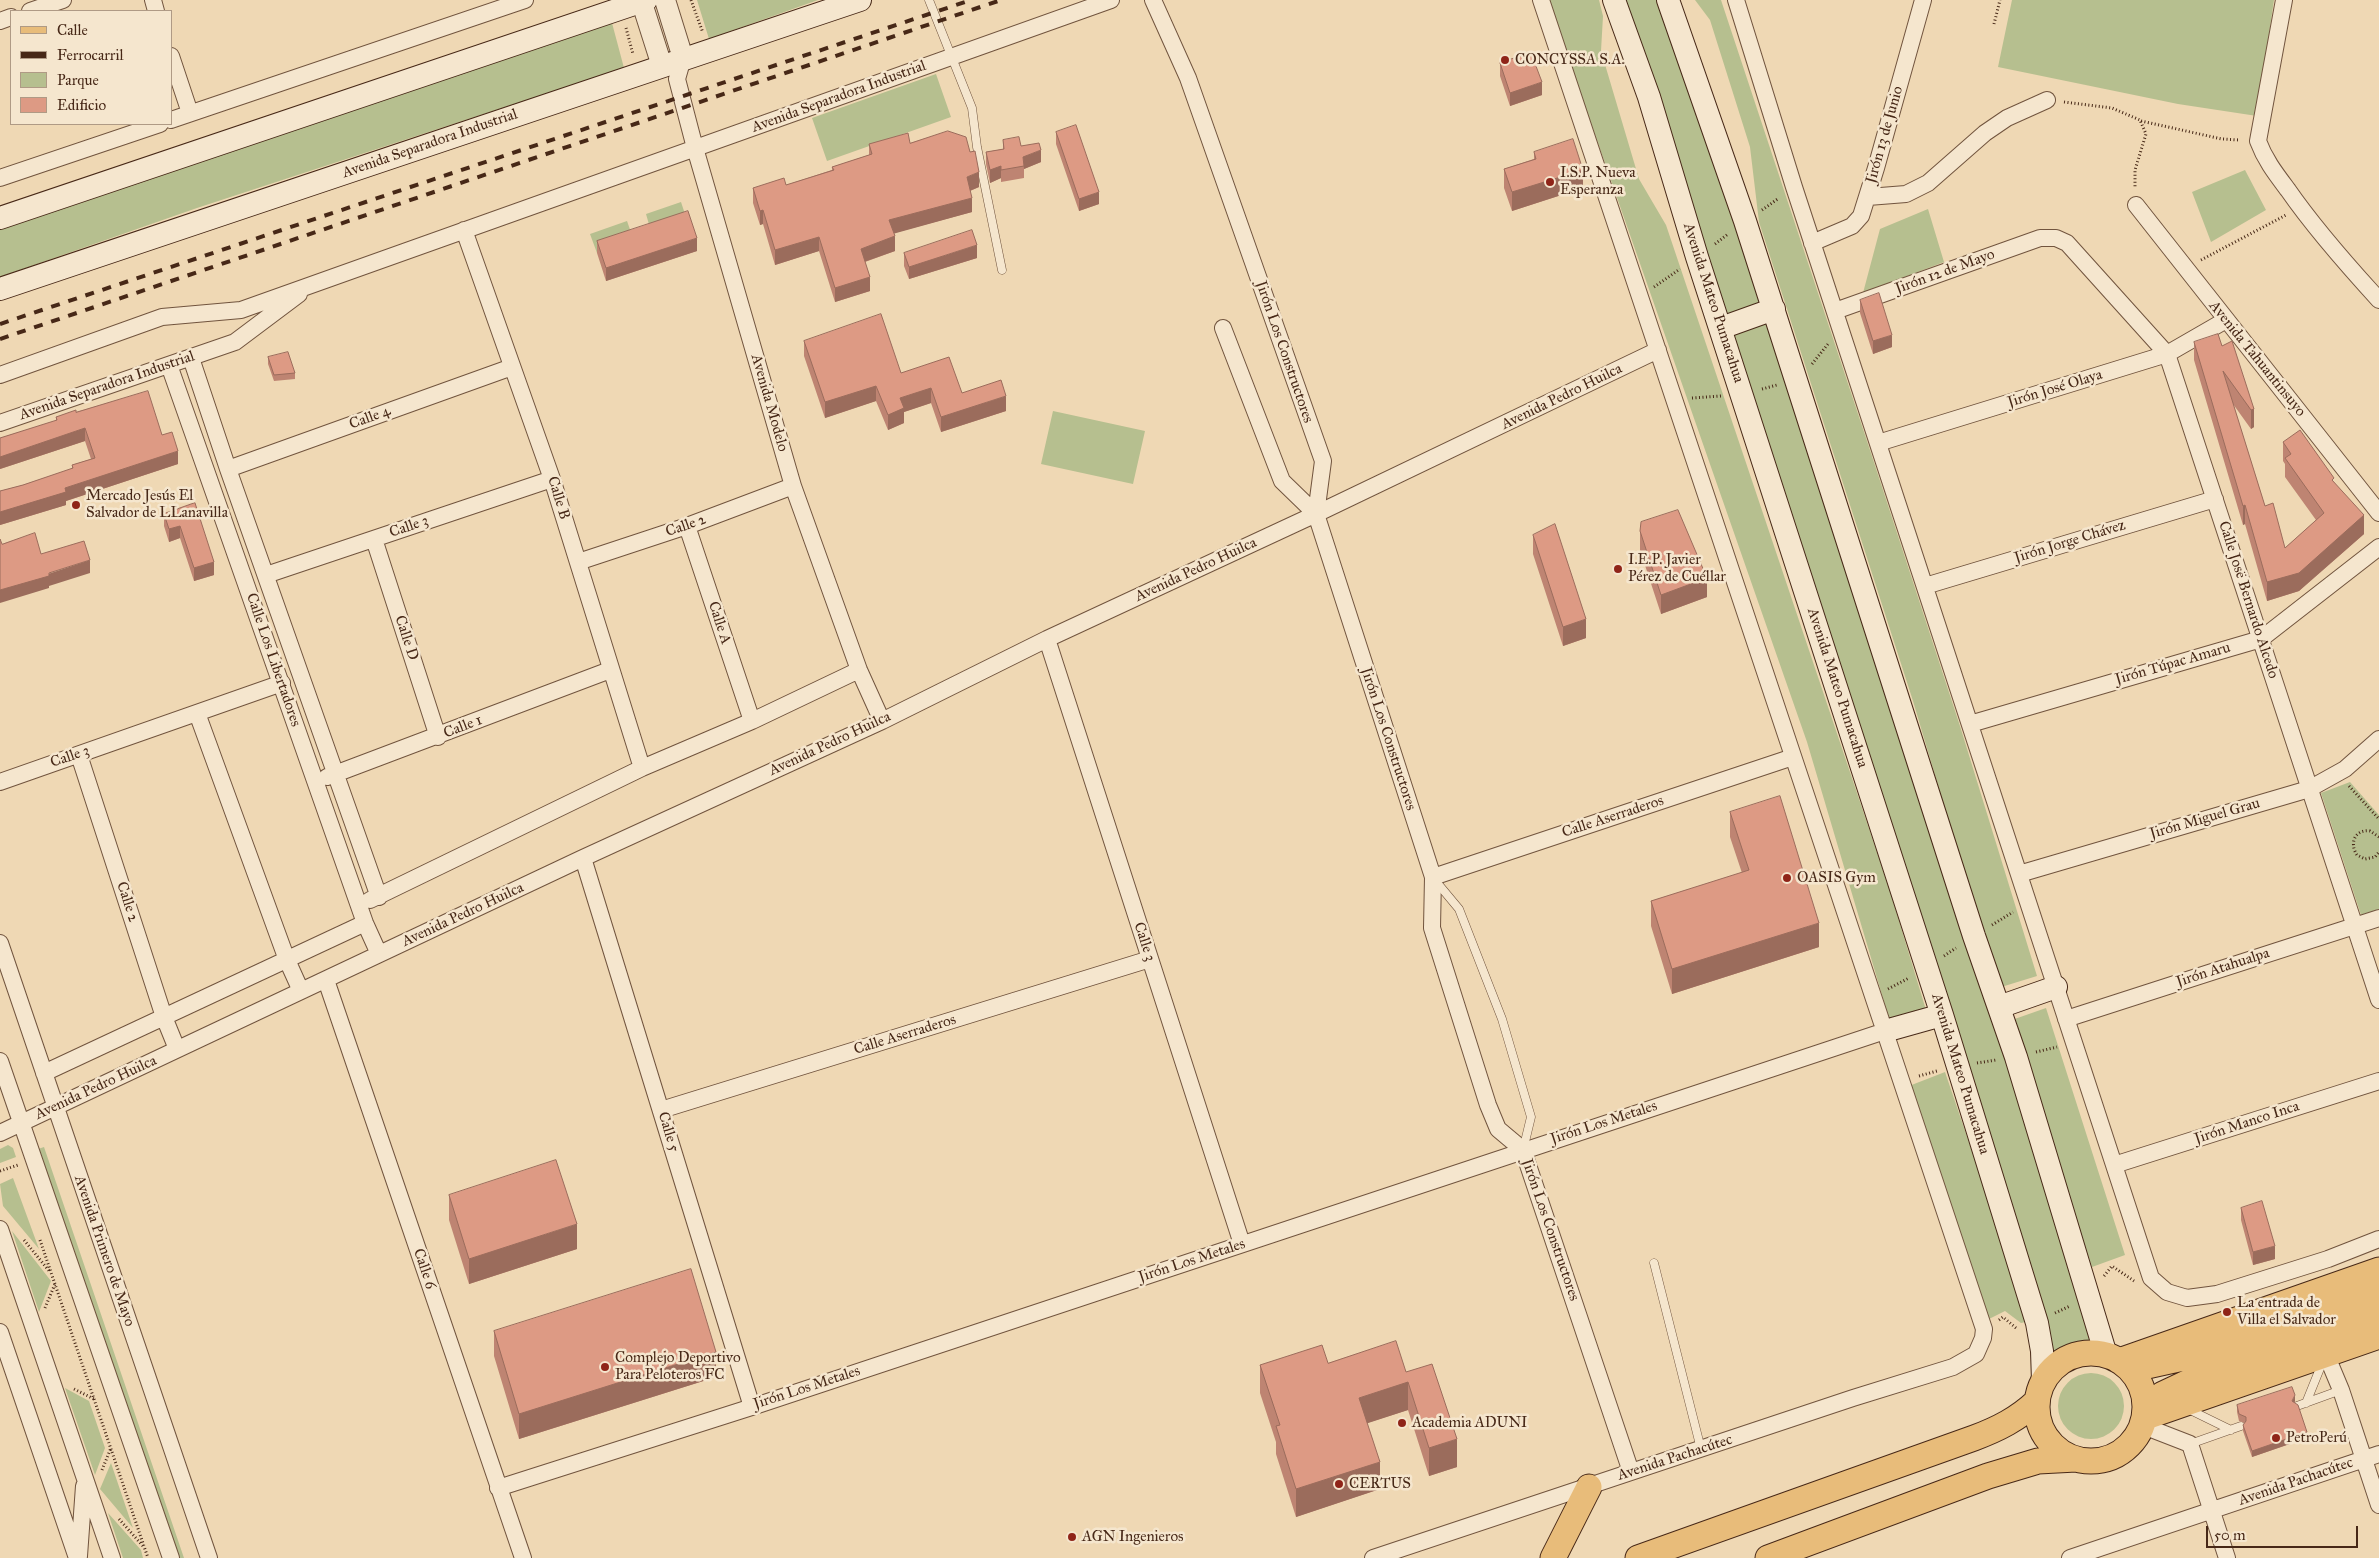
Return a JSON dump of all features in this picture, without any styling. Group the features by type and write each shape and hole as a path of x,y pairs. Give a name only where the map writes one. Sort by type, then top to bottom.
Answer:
{"main road":[{"path":"0,218 643,0"},
{"name":"Avenida Separadora Industrial","path":"0,289 639,73 674,68 708,50 860,0"},
{"name":"Avenida Mateo Pumacahua","path":"1614,0 1649,97 1697,257 1743,394 1942,1015 2037,1323 2042,1351 2040,1391"},
{"path":"1668,0 1746,221 1974,936 2118,1362 2141,1387 2143,1417"},
{"path":"1721,328 1774,310"},
{"path":"1999,1007 2056,988"},
{"path":"1884,1031 1942,1015"},
{"path":"2118,1362 2379,1270"},
{"path":"1638,1558 2000,1428 2024,1414 2052,1369 2063,1360 2076,1354 2091,1352 2118,1362 2192,1356 2379,1294"},
{"path":"2143,1417 2180,1406 2323,1345 2379,1315"},
{"path":"1768,1558 1988,1476 2038,1461 2076,1459 2091,1461 2106,1459 2119,1453 2130,1444 2143,1417 2163,1394 2197,1378 2323,1345 2379,1336"},
{"path":"2040,1391 2039,1423 2049,1442 2062,1452 2076,1459"},
{"path":"1553,1558 1589,1487"}],"street":[{"path":"33,10 63,0"},
{"path":"172,120 482,7 525,0"},
{"name":"Avenida Modelo","path":"643,0 674,68"},
{"name":"Avenida Modelo","path":"665,0 674,68 695,148 793,486 859,670 882,721"},
{"name":"Avenida Separadora Industrial","path":"0,375 162,317 241,310 1111,0"},
{"name":"Jirón Los Constructores","path":"1154,0 1188,78 1323,461 1316,514 1433,877 1432,928 1488,1105 1498,1129 1523,1150 1631,1472"},
{"path":"1541,0 1901,1080"},
{"path":"1736,0 1812,243 2151,1278 2167,1292 2187,1298 2218,1294 2328,1259 2379,1239"},
{"name":"Jirón 13 de Junio","path":"1812,243 1852,226 1861,216 1923,0"},
{"path":"2284,0 2258,141 2264,158 2300,207 2335,251 2379,300"},
{"path":"172,59 190,113"},
{"path":"1868,197 1906,194 1928,183 1986,132 2007,118 2047,100"},
{"path":"0,178 157,125"},
{"name":"Avenida Tahuantinsuyo","path":"2136,205 2379,513"},
{"name":"Calle B","path":"464,230 552,479 642,768"},
{"name":"Jirón 12 de Mayo","path":"1835,311 2040,238 2056,238"},
{"name":"Calle Josë Bernardo Alcedo","path":"2056,238 2068,243 2167,354 2379,1000"},
{"name":"Avenida Separadora Industrial","path":"0,423 235,342 313,284"},
{"name":"Jirón José Olaya","path":"1878,442 2167,354 2226,320"},
{"path":"1222,328 1282,481 1316,514"},
{"name":"Avenida Pedro Huilca","path":"0,1133 583,858 882,721 1047,639 1316,514 1658,350"},
{"name":"Calle Los Libertadores","path":"191,358 228,469 379,897"},
{"name":"Calle Los Libertadores","path":"169,365 365,923 379,954"},
{"name":"Calle 4","path":"228,469 512,367"},
{"name":"Calle 3","path":"266,575 552,479"},
{"name":"Calle 2","path":"578,562 687,526 793,486"},
{"name":"Jirón Jorge Chávez","path":"1925,586 2215,499"},
{"name":"Calle A","path":"687,526 752,721"},
{"name":"Calle D","path":"374,539 438,736"},
{"name":"Jirón Túpac Amaru","path":"1970,724 2260,639 2379,547"},
{"name":"Calle 3","path":"1047,639 1242,1244"},
{"name":"Calle 1","path":"316,782 610,670"},
{"path":"359,905 379,897 642,768 752,721 859,670"},
{"name":"Calle 3","path":"0,782 282,683"},
{"path":"197,713 287,960 301,991"},
{"name":"Jirón Miguel Grau","path":"2019,874 2310,789 2345,769 2379,739"},
{"name":"Calle 2","path":"79,754 164,1017 177,1049"},
{"name":"Calle Aserraderos","path":"1433,877 1794,757"},
{"name":"Calle 5","path":"583,858 752,1407"},
{"name":"Jirón Atahualpa","path":"2066,1019 2379,918"},
{"path":"44,1073 365,923"},
{"name":"Avenida Primero de Mayo","path":"0,943 209,1558"},
{"name":"Calle Aserraderos","path":"661,1110 1150,959"},
{"name":"Calle 6","path":"326,980 523,1558"},
{"name":"Jirón Los Metales","path":"498,1488 752,1407 1884,1031"},
{"path":"0,1061 171,1558"},
{"name":"Avenida Pachacútec","path":"1372,1558 1953,1368 1976,1354 1983,1338 1984,1329 1901,1080"},
{"name":"Jirón Manco Inca","path":"2114,1164 2379,1081"},
{"path":"0,1229 92,1479 112,1558"},
{"path":"0,1332 78,1558"},
{"path":"2323,1345 2371,1457 2379,1505"},
{"path":"2143,1417 2190,1444 2227,1558"},
{"name":"Avenida Pachacútec","path":"2070,1558 2371,1457"},
{"path":"78,1558 92,1479"}],"lane":[{"path":"929,0 972,108 977,147 1002,270"},
{"path":"1433,877 1459,909 1502,1019 1531,1117 1523,1150"},
{"path":"1654,1263 1701,1449"},
{"path":"2306,1403 2323,1345"},
{"path":"2296,1406 2342,1390"},
{"path":"2180,1406 2231,1430"},
{"path":"2190,1444 2241,1426"}],"path":[{"path":"691,0 708,50"},
{"path":"1994,24 2000,0"},
{"path":"620,9 639,73"},
{"path":"2047,100 2112,108 2140,120 2222,140 2258,141"},
{"path":"2136,205 2135,170 2146,134 2140,120"},
{"path":"1640,297 1794,187"},
{"path":"2185,269 2300,207"},
{"path":"1674,399 1743,394 1796,379 1813,363 1840,327"},
{"path":"2341,790 2349,786 2379,819"},
{"path":"2379,837 2370,831 2361,831 2354,837 2353,846 2357,855 2365,859 2375,857 2379,852"},
{"path":"1873,998 1926,968 2028,903"},
{"path":"1901,1080 1957,1066 2016,1057 2074,1043"},
{"path":"19,1233 52,1275"},
{"path":"42,1315 55,1284 148,1558"},
{"path":"68,1387 94,1399"},
{"path":"92,1479 111,1447"},
{"path":"112,1512 145,1549"}],"green space":[{"path":"697,0 818,0 709,39"},
{"path":"1548,0 1599,0 1603,16 1601,51 1639,179 1666,225 1890,891 1926,1010 1890,1022 1807,742"},
{"path":"1624,0 1661,0 2001,1041 2093,1348 2064,1357 2053,1364 1737,360 1639,36"},
{"path":"1695,0 1721,0 1960,726 2037,976 1998,988 1913,701 1759,222 1750,147 1710,20"},
{"path":"2012,0 2274,0 2257,116 2178,104 1998,67"},
{"path":"612,23 624,68 197,208 0,277 0,228"},
{"path":"936,74 951,117 827,161 812,118"},
{"path":"2245,170 2266,210 2211,242 2192,192"},
{"path":"681,202 688,223 652,235 646,214"},
{"path":"1928,209 1944,262 1863,293 1880,229"},
{"path":"627,221 634,241 597,253 590,234"},
{"path":"1053,411 1145,431 1133,484 1041,464"},
{"path":"2350,782 2379,815 2379,909 2361,915 2321,793"},
{"path":"2046,1008 2125,1255 2092,1267 2009,1021"},
{"path":"1945,1072 2030,1321 2021,1323 2005,1311 1989,1319 1909,1086"},
{"path":"8,1145 13,1148 16,1157 0,1163 0,1149"},
{"path":"44,1147 184,1558 174,1558 35,1150"},
{"path":"13,1178 39,1249 3,1206 0,1184"},
{"path":"12,1231 51,1281 39,1312"},
{"path":"2091,1373 2104,1375 2119,1388 2122,1393 2124,1406 2122,1419 2109,1434 2104,1437 2091,1439 2078,1437 2063,1424 2060,1419 2058,1406 2060,1393 2073,1378 2078,1375"},
{"path":"65,1388 89,1401 105,1448 95,1475"},
{"path":"111,1463 133,1528 100,1489"},
{"path":"108,1513 141,1550 143,1558 123,1558"}],"building":[{"path":"1531,53 1542,82 1510,93 1500,63"},
{"path":"1076,125 1099,192 1079,199 1056,132"},
{"path":"948,131 966,137 970,152 975,151 979,172 967,177 972,198 889,220 895,236 861,249 870,277 835,288 819,237 775,250 763,210 760,211 753,188 784,178 786,185 834,170 832,167 872,154 869,144 908,133 910,143"},
{"path":"1019,137 1021,146 1039,143 1041,150 1023,157 1024,166 1001,170 1001,166 990,170 986,152 1004,149 1003,140"},
{"path":"1573,139 1583,170 1512,192 1504,169 1536,159 1534,152"},
{"path":"688,211 697,238 606,268 597,241"},
{"path":"972,230 977,245 909,267 904,253"},
{"path":"1879,293 1892,335 1873,341 1860,300"},
{"path":"881,314 901,373 949,357 962,393 1001,380 1006,396 941,417 931,388 900,398 904,408 888,415 876,386 825,402 804,341"},
{"path":"2218,334 2222,346 2232,341 2254,409 2251,410 2223,371 2265,506 2273,503 2285,548 2324,513 2285,458 2291,454 2283,442 2300,430 2334,478 2332,480 2364,515 2299,573 2267,582 2194,342"},
{"path":"288,352 295,373 274,375 268,357"},
{"path":"148,391 162,435 172,432 178,451 65,488 66,492 0,512 0,491 73,468 72,465 95,458 85,428 0,457 0,438 57,420 56,417 76,410 76,412"},
{"path":"195,503 214,562 194,568 180,526 169,529 164,514"},
{"path":"1678,510 1707,578 1661,595 1640,531 1641,522"},
{"path":"1555,524 1586,619 1563,627 1533,535"},
{"path":"35,533 41,554 84,541 90,560 49,573 49,576 0,590 0,539 2,544"},
{"path":"1780,796 1819,923 1672,969 1651,901 1749,870 1730,812"},
{"path":"556,1160 577,1224 469,1259 449,1195"},
{"path":"2262,1201 2275,1246 2253,1252 2241,1208"},
{"name":"Complejo Deportivo Para Peloteros FC","path":"691,1269 716,1352 519,1414 494,1331"},
{"path":"1396,1341 1406,1372 1432,1364 1457,1439 1429,1448 1408,1382 1359,1398 1380,1462 1296,1489 1276,1426 1280,1425 1260,1365 1322,1345 1328,1363"},
{"path":"2292,1387 2295,1395 2292,1401 2298,1405 2307,1432 2252,1451 2243,1425 2246,1417 2239,1414 2237,1405"}],"railway":[{"path":"0,324 971,0"},
{"path":"0,339 1001,0"}],"place":[{"name":"CONCYSSA S.A.","path":"1505,60"},
{"name":"I.S.P. Nueva Esperanza","path":"1550,182"},
{"name":"Mercado Jesús El Salvador de LLanavilla","path":"76,505"},
{"name":"I.E.P. Javier Pérez de Cuéllar","path":"1618,569"},
{"name":"OASIS Gym","path":"1787,878"},
{"name":"La entrada de Villa el Salvador","path":"2227,1312"},
{"name":"Complejo Deportivo Para Peloteros FC","path":"605,1367"},
{"name":"Academia ADUNI","path":"1402,1423"},
{"name":"PetroPerú","path":"2276,1438"},
{"name":"CERTUS","path":"1339,1484"},
{"name":"AGN Ingenieros","path":"1072,1537"}]}
